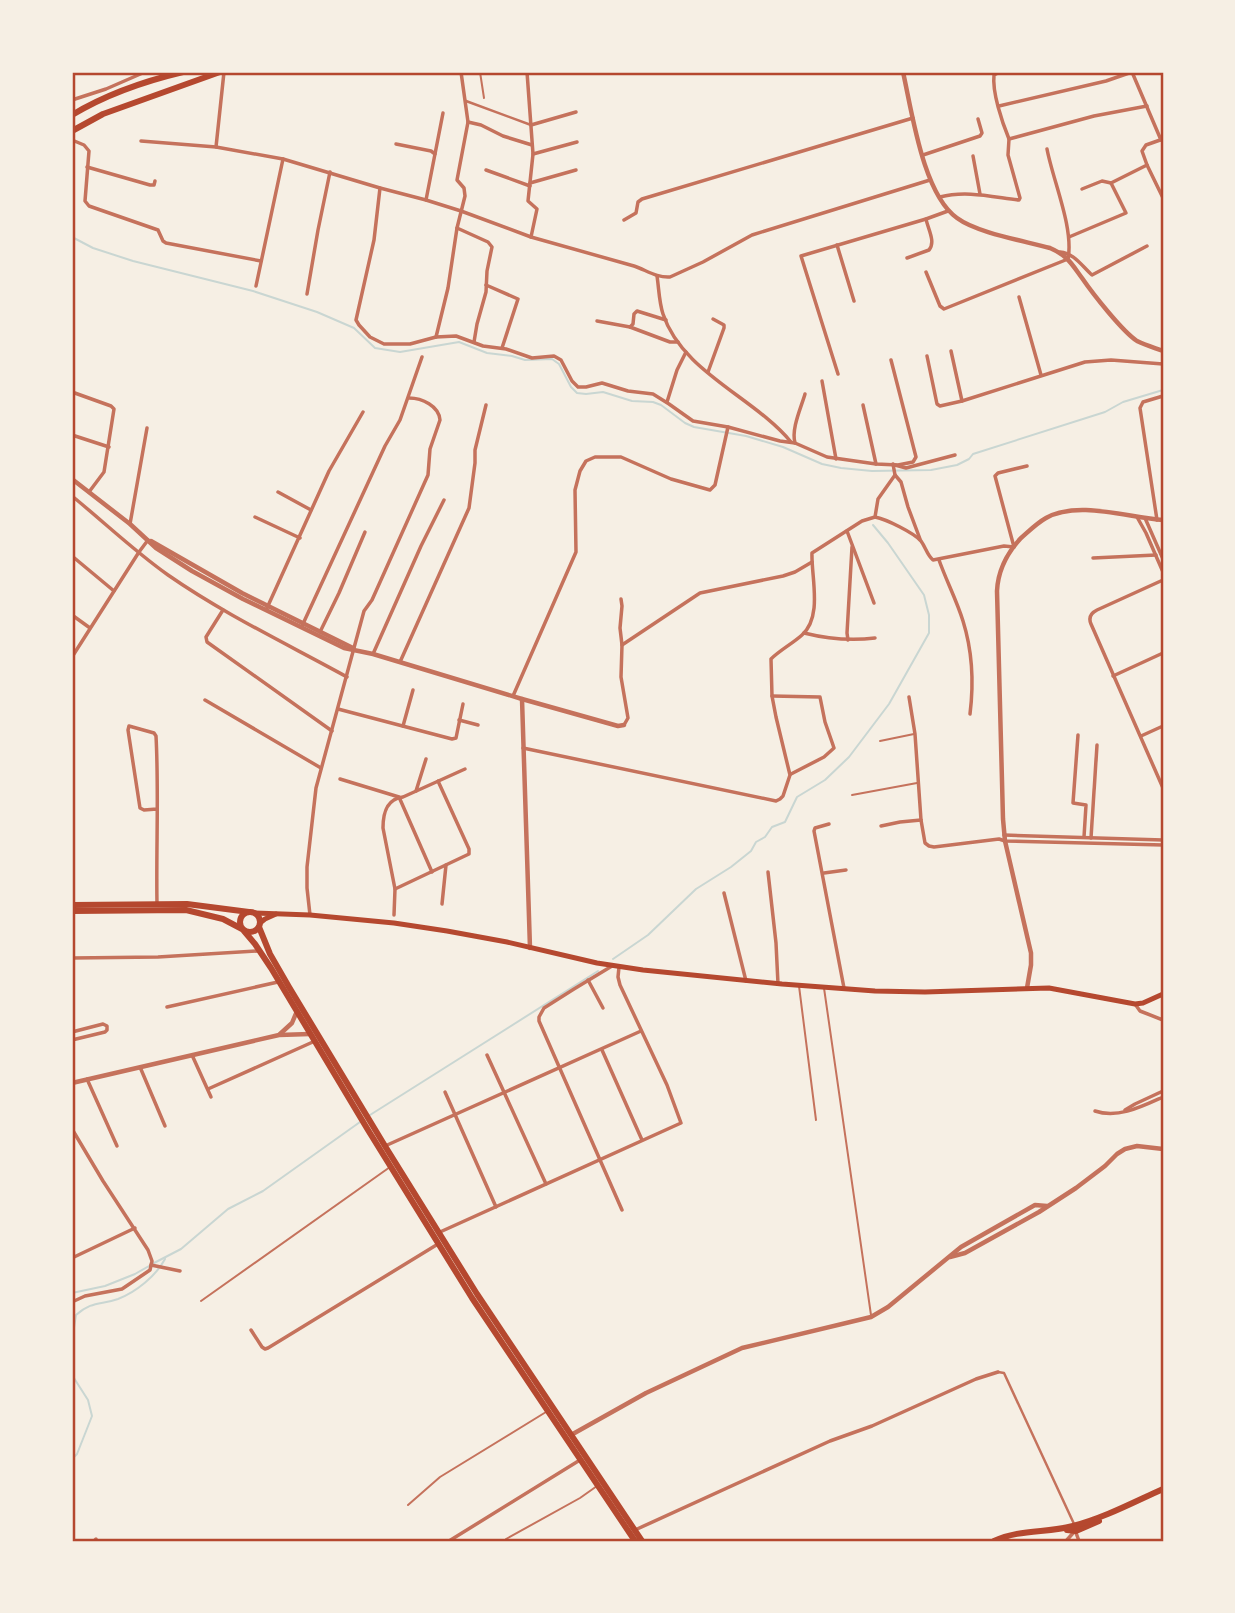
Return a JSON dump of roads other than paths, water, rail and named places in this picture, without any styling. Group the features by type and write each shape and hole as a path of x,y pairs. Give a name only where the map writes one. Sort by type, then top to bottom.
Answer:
{"main road":[{"path":"72,115 107,98 183,72"},
{"path":"72,131 122,106 222,72"},
{"path":"72,905 201,905 407,925 612,966 799,986 925,992 1056,989 1135,1004 1163,994"},
{"path":"72,911 186,910 223,919 252,932 270,916 289,913"},
{"path":"635,1541 472,1298 390,1167 368,1130 360,1112 270,954 259,917 252,912 243,914 240,920 243,930 260,951 360,1112 370,1122 500,1330 642,1541"},
{"path":"1003,1541 1075,1528 1163,1491"},
{"path":"994,1541 1015,1533 1075,1528"}],"street":[{"path":"72,100 145,72"},
{"path":"216,147 222,72"},
{"path":"436,337 465,196 465,190 457,179 468,122 461,72"},
{"path":"527,72 533,145 528,201 537,209 531,237"},
{"path":"904,72 922,156 930,180 938,198 948,211 964,223 1060,252 1091,275 1147,246"},
{"path":"938,198 954,194 980,194 1020,199 1008,155 1009,139 993,77 1000,72"},
{"path":"999,106 1106,81 1132,72 1162,140 1146,145 1143,154 1163,198"},
{"path":"466,101 531,125 576,112"},
{"path":"1009,139 1094,116 1147,106"},
{"path":"426,200 443,113"},
{"path":"624,220 636,213 638,202 642,199 913,118"},
{"path":"922,156 980,136 982,133 978,119"},
{"path":"468,122 533,145"},
{"path":"72,140 88,149 85,201 89,206 156,230 163,241 169,244 261,261"},
{"path":"141,141 216,147 283,159 426,200 531,237 634,266 657,276 670,277 704,262 752,235 930,180"},
{"path":"533,154 577,142"},
{"path":"396,144 435,154"},
{"path":"1047,149 1069,237 1068,256 1082,279 1126,332 1138,341 1163,351"},
{"path":"973,156 980,194"},
{"path":"256,286 283,159"},
{"path":"1082,188 1102,181 1111,183 1147,164"},
{"path":"87,167 150,185 154,185 155,181"},
{"path":"486,170 530,184 576,170"},
{"path":"307,294 330,172"},
{"path":"1069,237 1126,214 1111,183"},
{"path":"380,188 374,240 357,321 370,337 384,344 410,344 436,337 458,336 483,346 502,348 531,358 559,357 578,387 602,383 628,391 653,394 693,421 793,442 836,459 876,464 894,470 901,482 921,541 931,559 939,560 1004,546 1014,547"},
{"path":"838,374 800,258 948,211"},
{"path":"907,258 932,247 926,219"},
{"path":"457,228 482,239 491,245 492,249 474,342"},
{"path":"837,245 854,301"},
{"path":"926,272 940,306 944,309 1068,256"},
{"path":"657,276 660,302 678,342 708,372 770,419 793,442"},
{"path":"486,285 518,299 502,348"},
{"path":"1019,297 1041,375"},
{"path":"630,327 637,311 666,320"},
{"path":"708,372 724,328 724,325 713,319"},
{"path":"597,321 630,327 678,342"},
{"path":"951,351 962,401"},
{"path":"667,402 677,370 687,352"},
{"path":"927,356 938,405 962,401 1093,360 1163,365"},
{"path":"302,626 385,446 397,428 422,357"},
{"path":"891,360 916,457 909,464 894,470"},
{"path":"822,381 836,459"},
{"path":"72,392 113,407 114,411 104,472 89,492"},
{"path":"793,442 805,394"},
{"path":"1027,988 1031,953 1005,838 997,591 999,573 1014,547 1037,524 1058,513 1091,510 1160,520 1140,407 1147,400 1163,396"},
{"path":"310,915 307,867 313,804 321,768 364,611 372,600 428,475 430,449 440,416 437,410 422,401 408,398"},
{"path":"400,662 469,508 475,450 486,405"},
{"path":"863,405 876,464"},
{"path":"267,608 330,471 363,412"},
{"path":"130,524 147,428"},
{"path":"513,696 576,552 575,490 586,461 595,457 621,457 671,479 710,490 715,485 727,430"},
{"path":"72,435 109,447"},
{"path":"875,517 878,499 894,470 955,455"},
{"path":"1014,547 995,476 1027,466"},
{"path":"72,479 148,540 267,608 344,648 373,654 618,726 624,726 628,714 621,677 621,599"},
{"path":"278,492 311,510"},
{"path":"72,496 169,575 223,610 347,678"},
{"path":"373,654 443,500"},
{"path":"255,517 300,538"},
{"path":"523,748 762,798 780,799 790,775 772,696 771,659 804,632 811,616 814,601 811,557 814,551 862,521 875,517 882,518 921,541"},
{"path":"1137,517 1163,572"},
{"path":"1145,518 1163,559"},
{"path":"847,531 874,603"},
{"path":"320,632 365,532"},
{"path":"72,657 148,540"},
{"path":"848,640 852,547"},
{"path":"1093,558 1156,555"},
{"path":"72,556 114,591"},
{"path":"939,560 962,617 967,639 973,678 970,714"},
{"path":"622,645 700,593 783,576 812,562"},
{"path":"1163,580 1090,615 1090,621 1113,676 1163,788"},
{"path":"223,610 206,637 209,644 332,731"},
{"path":"72,615 90,628"},
{"path":"302,626 354,649"},
{"path":"804,632 848,640 875,638"},
{"path":"1113,676 1163,653"},
{"path":"403,726 413,690"},
{"path":"772,696 820,697 834,748 824,757 790,775"},
{"path":"909,698 915,734 921,820 927,845 934,847 1005,838 1084,837 1163,843"},
{"path":"522,699 530,948"},
{"path":"205,700 321,768"},
{"path":"338,709 454,739 463,704"},
{"path":"460,720 478,724"},
{"path":"157,809 142,810 140,807 129,726 156,735 157,809 157,904"},
{"path":"1141,736 1163,726"},
{"path":"1078,735 1073,803 1086,804 1084,837"},
{"path":"1091,838 1097,745"},
{"path":"416,791 426,759"},
{"path":"394,915 395,889 383,828 387,807 399,797 465,769"},
{"path":"340,779 399,797 432,872"},
{"path":"395,889 468,855 470,850 438,781"},
{"path":"881,827 921,820"},
{"path":"829,824 814,829 844,988"},
{"path":"1005,838 1163,843"},
{"path":"442,904 446,866"},
{"path":"823,873 846,870"},
{"path":"768,872 778,984"},
{"path":"724,893 746,981"},
{"path":"72,958 158,957 260,951"},
{"path":"612,966 544,1008 539,1017 539,1025 622,1210"},
{"path":"438,1233 681,1123 667,1085 620,985 620,967"},
{"path":"588,980 603,1009"},
{"path":"167,1007 279,982"},
{"path":"1135,1004 1140,1012 1163,1020"},
{"path":"279,1035 292,1023 297,1011"},
{"path":"103,1024 107,1030 105,1032 72,1036 103,1024"},
{"path":"384,1146 642,1030"},
{"path":"72,1083 279,1035 313,1038"},
{"path":"208,1089 313,1038"},
{"path":"602,1049 642,1140"},
{"path":"192,1055 211,1097"},
{"path":"487,1055 546,1184"},
{"path":"140,1067 166,1126"},
{"path":"87,1079 117,1146"},
{"path":"445,1092 496,1207"},
{"path":"1095,1111 1109,1114 1124,1111 1163,1094"},
{"path":"72,1129 148,1250 151,1265 149,1272 122,1290 85,1296 72,1302"},
{"path":"72,1141 77,1138"},
{"path":"571,1436 646,1393 742,1348 871,1317 961,1247 1035,1206 1047,1206 1076,1188 1116,1154 1137,1146 1163,1149"},
{"path":"72,1258 135,1228"},
{"path":"251,1330 263,1349 268,1348 439,1244"},
{"path":"151,1265 180,1271"},
{"path":"635,1530 830,1441 998,1372 1004,1373 1079,1541"},
{"path":"449,1541 580,1460"},
{"path":"1066,1541 1075,1528"}],"lane":[{"path":"480,72 484,98"},
{"path":"880,741 915,734"},
{"path":"852,794 918,782"},
{"path":"799,986 816,1120"},
{"path":"824,987 871,1317"},
{"path":"201,1301 390,1167"},
{"path":"408,1505 440,1477 548,1412"},
{"path":"506,1539 598,1485"}],"waterway":[{"path":"72,237 93,248 133,261 253,291 317,312 354,328 375,348 400,352 459,342 487,353 525,360 552,359 559,364 577,393 603,392 632,401 653,402 694,427 746,436 783,447 822,464 841,468 872,471 931,470 957,465 973,454 1105,412 1123,402 1163,390"},
{"path":"613,959 648,935 696,889 751,851 756,842 765,837 772,827 785,822 797,797 825,780 849,757 889,704 929,633 929,615 924,595 873,525"},
{"path":"370,1115 598,971"},
{"path":"154,1263 181,1249 228,1209 263,1191 360,1122"},
{"path":"72,1340 76,1315 92,1305 118,1299 132,1292 145,1283 165,1259"},
{"path":"72,1293 105,1286 149,1266"},
{"path":"72,1375 88,1400 92,1416 77,1454 72,1459"}]}
